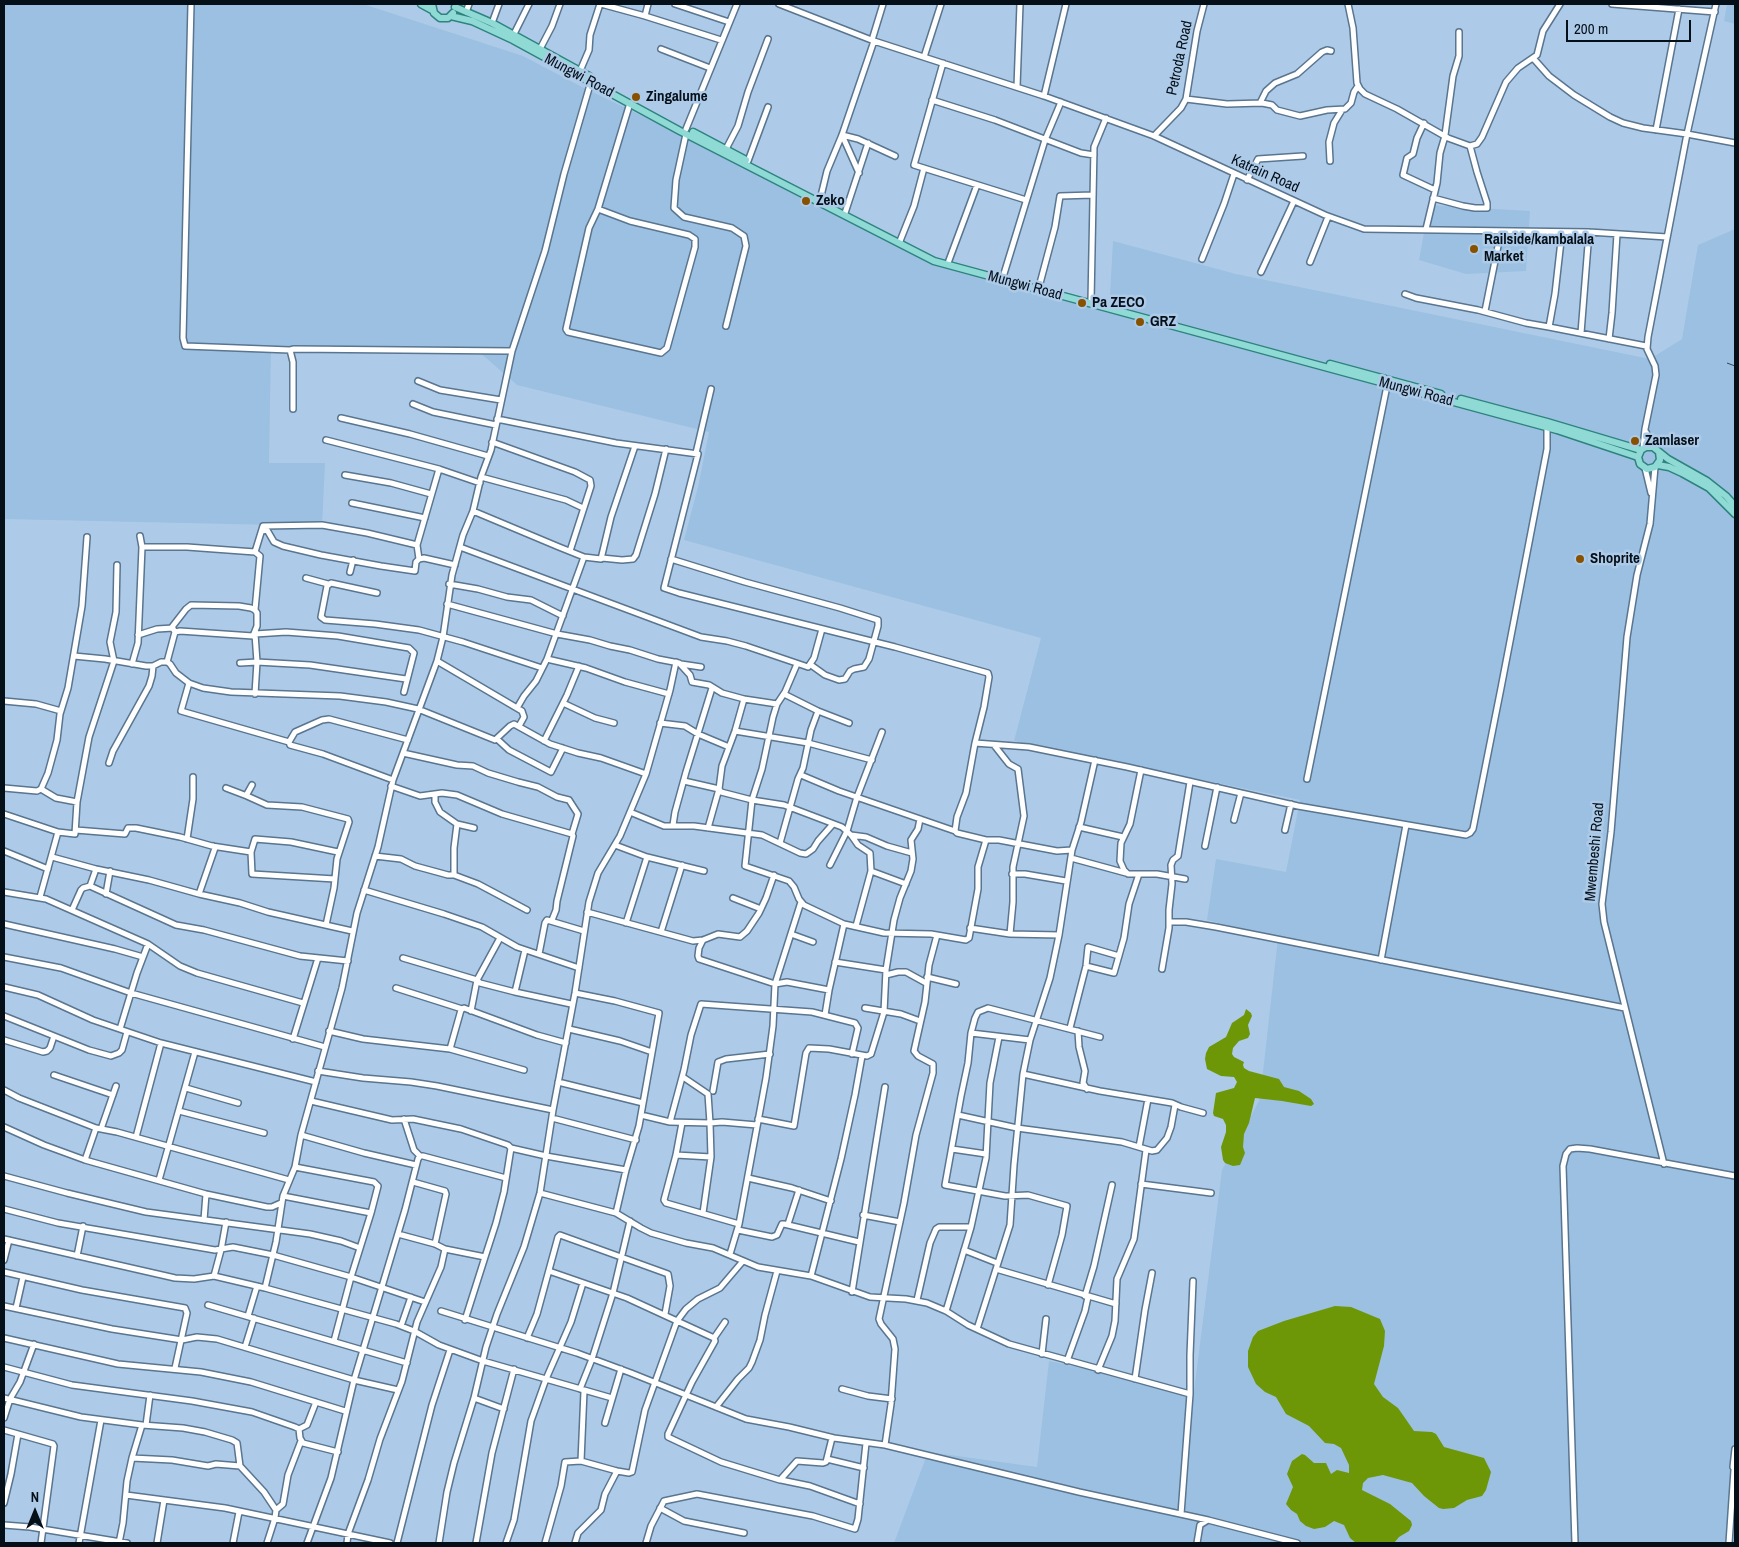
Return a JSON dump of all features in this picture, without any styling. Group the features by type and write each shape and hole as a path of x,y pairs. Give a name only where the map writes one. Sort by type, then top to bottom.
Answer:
{"main road":[{"path":"421,4 432,7"},
{"path":"451,16 455,6"},
{"name":"Mungwi Road","path":"455,6 514,34 580,71 591,80 630,103 726,149 927,255 948,263 1388,382 1547,428 1638,457"},
{"name":"Mungwi Road","path":"432,7 434,13 440,18 444,19 451,16 472,20 591,80 934,261 1388,382 1547,422 1642,449"},
{"path":"1735,506 1707,481 1656,450 1642,449 1638,457 1640,464 1644,468 1650,469 1656,466 1669,467 1682,473 1709,488 1735,514"},
{"path":"1656,450 1660,457 1656,466"}],"street":[{"path":"191,4 185,346 290,350 512,351"},
{"path":"466,12 469,4"},
{"path":"492,22 499,4"},
{"path":"514,34 529,4"},
{"path":"540,49 552,26 560,4"},
{"path":"580,71 589,50 590,35 600,4 721,40"},
{"path":"645,16 648,4"},
{"path":"676,4 729,22"},
{"path":"726,326 746,246 744,236 732,228 684,217 674,208 676,180 686,131 736,4"},
{"name":"Katrain Road","path":"779,4 873,41 1044,96 1154,136 1328,217 1369,230 1426,229 1589,232 1667,237"},
{"path":"820,200 827,171 842,135 873,41 883,4"},
{"path":"924,57 941,4"},
{"path":"1017,87 1020,4"},
{"path":"1044,96 1066,4"},
{"name":"Petroda Road","path":"1154,136 1186,99 1197,31 1204,4"},
{"path":"1348,4 1358,86 1365,94 1424,123 1445,136 1470,146 1477,144 1482,137 1506,82 1518,68 1539,52 1543,31 1560,4"},
{"path":"1614,4 1676,7 1715,12"},
{"path":"1642,449 1656,375 1655,366 1646,346 1687,134 1716,4"},
{"path":"1656,130 1676,7"},
{"path":"1426,229 1445,136 1453,76 1459,56 1459,32"},
{"path":"726,149 738,126 748,92 768,39"},
{"path":"661,48 710,68"},
{"path":"1260,102 1266,91 1275,83 1297,74 1322,52 1331,51"},
{"path":"1533,58 1549,76 1574,95 1623,123 1735,143"},
{"path":"943,63 914,164 1026,200"},
{"path":"265,1288 278,1230 281,1203 295,1168 301,1135 348,961 352,931 375,856 391,786 437,661 443,636 449,584 454,565 473,511 492,442 512,351 545,251 564,174 591,80"},
{"path":"1330,161 1329,142 1334,123 1342,110 1350,105 1358,86"},
{"path":"1186,99 1227,104 1260,102 1268,104 1277,110 1300,116 1327,110 1342,110"},
{"path":"932,100 995,120 1081,153 1094,155"},
{"path":"1003,277 1045,140 1061,102"},
{"path":"598,209 630,221 689,235 695,240 695,247 667,348 661,354 568,332 566,329 589,228 598,209 630,103"},
{"path":"748,161 768,107"},
{"path":"1091,301 1095,141 1106,118"},
{"path":"1424,123 1417,138 1414,152 1407,158 1403,172 1406,176 1435,190"},
{"path":"842,135 858,139 895,156"},
{"path":"842,135 859,174"},
{"path":"845,213 868,143"},
{"path":"1433,198 1463,206 1487,208 1470,146"},
{"path":"1248,180 1258,159 1302,156"},
{"path":"900,241 914,206 924,168"},
{"path":"1202,259 1234,174"},
{"path":"948,263 977,185"},
{"path":"1039,287 1060,196 1093,195"},
{"path":"1261,272 1294,201"},
{"path":"1310,262 1328,217"},
{"path":"1484,311 1501,231"},
{"path":"1549,327 1562,232"},
{"path":"1581,333 1589,232"},
{"path":"1609,339 1616,234"},
{"path":"1405,294 1484,311 1526,323 1646,346"},
{"path":"290,350 293,408"},
{"path":"418,382 440,390 501,400"},
{"path":"1307,779 1388,382"},
{"path":"711,389 696,453 698,456 664,588 988,673 984,707 966,793 957,816 955,831"},
{"path":"413,404 433,412 635,446 696,453"},
{"path":"341,418 410,434 488,456"},
{"path":"975,743 994,746 1018,745 1095,760 1291,804 1406,826 1466,835 1473,830 1547,450 1547,428"},
{"path":"1645,429 1656,450"},
{"path":"326,440 438,469 480,484"},
{"path":"492,442 550,462 588,478 591,482 570,551"},
{"path":"602,558 611,517 635,446"},
{"path":"473,511 584,557 599,560 602,558 633,559 636,555 655,494 666,449"},
{"path":"1651,496 1656,466"},
{"path":"1644,468 1651,496"},
{"path":"262,531 267,530 274,542 283,546 321,555 415,571 416,562 419,559 417,545 438,469"},
{"path":"345,475 391,483 431,494"},
{"path":"481,477 515,488 566,500 583,508"},
{"name":"Mwembeshi Road","path":"1651,496 1650,524 1637,575 1627,637 1611,832 1602,904 1604,922 1664,1164"},
{"path":"352,503 425,518"},
{"path":"255,552 263,526 322,525 417,545"},
{"path":"132,664 138,643 142,548 140,536"},
{"path":"4,788 37,791 41,789 48,773 57,740 61,711 68,688 74,656 82,606 87,537"},
{"path":"142,548 187,547 255,552 260,556 255,610 258,621 255,634 257,662 255,694"},
{"path":"460,547 701,637 746,646 808,668 811,665 822,629"},
{"path":"518,708 524,696 533,686 547,659 584,557"},
{"path":"419,559 454,565"},
{"path":"671,559 878,620 879,623 869,659 864,667 850,672 845,679 839,680 825,675 811,665"},
{"path":"350,572 353,560"},
{"path":"4,814 58,832 74,835 76,830 77,802 88,736 114,661 110,642 116,612 117,565"},
{"path":"306,578 377,594"},
{"path":"328,584 322,619 394,626 443,636 542,668"},
{"path":"449,584 507,597 528,599 563,616"},
{"path":"167,662 174,630 173,626 186,609 191,606 196,604 238,606 255,610"},
{"path":"447,604 556,634 625,648 658,659 701,667"},
{"path":"138,635 157,630 180,630 245,636 286,632 338,636 409,648 414,653 404,692"},
{"path":"74,656 153,666 167,662 176,673 189,683 211,690 255,694 352,697 418,709 492,739 497,739 509,750 550,772 563,748"},
{"path":"547,659 579,666 669,694"},
{"path":"437,661 518,708 524,714 519,726"},
{"path":"240,663 310,664 406,679"},
{"path":"678,663 690,675 692,682 709,685 722,693 777,704"},
{"path":"438,1543 454,1464 474,1398 492,1328 524,1247 540,1193 553,1110 569,1029 587,912 594,882 616,845 646,774 678,663"},
{"path":"797,664 784,694 777,704 752,800 745,866 774,875 792,884 801,902 812,910 844,924 891,934 937,935 968,940 978,889 978,867 986,840"},
{"path":"110,763 113,751 149,686 153,666"},
{"path":"544,741 579,666"},
{"path":"189,683 181,711 289,742 290,745 323,754 393,780"},
{"path":"673,825 675,812 712,688"},
{"path":"784,694 818,711 849,723"},
{"path":"708,828 722,766 735,731 744,698"},
{"path":"4,701 36,704 61,711"},
{"path":"563,703 595,718 614,723"},
{"path":"780,843 818,711"},
{"path":"289,742 294,732 329,719 408,740"},
{"path":"660,724 685,726 698,734 729,747"},
{"path":"497,739 512,725 519,726 544,741 646,774"},
{"path":"735,731 786,738 872,760"},
{"path":"830,865 849,833 857,797 882,732"},
{"path":"994,746 1009,764 1018,769 1024,816 1012,874 1013,902 1010,934"},
{"path":"403,753 457,765 473,766 488,773 538,786 557,796 570,800 578,814 556,910 552,920"},
{"path":"976,1329 1010,1225 1023,1074 1030,1040 1050,978 1072,850 1095,760"},
{"path":"1126,873 1119,856 1122,837 1130,824 1141,770"},
{"path":"801,775 957,833 986,840 1057,850 1072,850"},
{"path":"187,839 193,799 193,778"},
{"path":"684,781 752,800 778,804 833,824 849,833 912,853"},
{"path":"1162,969 1169,922 1168,910 1172,892 1171,865 1178,856 1190,782"},
{"path":"247,796 246,794 252,785"},
{"path":"391,786 420,796 435,794 457,795 502,814 572,834"},
{"path":"1205,846 1217,787"},
{"path":"226,788 267,805 292,805 348,819 349,822 338,852 326,925"},
{"path":"41,789 56,798 77,802"},
{"path":"1234,820 1242,792"},
{"path":"435,794 435,802 438,809 457,824 474,828"},
{"path":"1285,830 1291,804"},
{"path":"630,812 664,826 708,828 762,836 800,852 810,852 833,824"},
{"path":"641,1115 682,1123 758,1122 794,1126 807,1050 810,1048 829,1049 862,1056 871,1054 884,1012 891,934 900,898 911,871 911,840 918,829 920,819"},
{"path":"450,875 457,824"},
{"path":"1381,960 1406,826"},
{"path":"1079,827 1122,837"},
{"path":"76,830 125,834 128,828 136,828 212,846 252,852"},
{"path":"40,897 58,832"},
{"path":"849,833 858,845 870,853 871,871 856,926"},
{"path":"335,879 252,874 252,852 256,839 291,842 338,852"},
{"path":"616,845 647,857 704,871"},
{"path":"199,894 215,848 212,846"},
{"path":"4,852 48,869"},
{"path":"375,856 401,859 415,866 478,884 527,910"},
{"path":"52,857 352,931"},
{"path":"626,923 647,857"},
{"path":"1071,858 1126,873 1157,874 1185,878"},
{"path":"661,932 682,866"},
{"path":"90,886 96,869"},
{"path":"106,894 110,871"},
{"path":"871,871 906,884"},
{"path":"1012,874 1025,874 1066,881"},
{"path":"1086,966 1112,973 1115,971 1124,938 1129,904 1139,874"},
{"path":"587,912 686,940 703,940 718,934 742,936 761,909 774,875"},
{"path":"72,910 81,890 90,886 170,923 204,930 300,956 348,961"},
{"path":"364,890 482,926 510,944 579,968"},
{"path":"4,892 40,897 72,910 148,944 180,966 197,973 303,1003"},
{"path":"733,898 761,909"},
{"path":"730,1254 738,1230 770,1054 775,984 801,902"},
{"path":"539,954 547,920 584,931"},
{"path":"1169,922 1194,924 1625,1008"},
{"path":"4,924 143,957"},
{"path":"826,1015 829,990 844,924"},
{"path":"970,928 1010,934 1058,935"},
{"path":"791,934 813,942"},
{"path":"886,1445 892,1399 895,1349 891,1335 879,1321 916,1135 933,1073 933,1064 918,1056 914,1051 927,980 928,964 937,935"},
{"path":"471,1010 478,980 500,938"},
{"path":"703,940 699,948 699,959 775,984 786,982 829,990"},
{"path":"120,1029 148,944"},
{"path":"1070,1028 1086,966 1088,947 1119,956"},
{"path":"515,992 525,950"},
{"path":"4,957 61,968 132,994 325,1047"},
{"path":"293,1038 318,958"},
{"path":"403,958 478,980 480,984 571,1004"},
{"path":"836,962 886,973 906,972 927,980 956,984"},
{"path":"4,987 38,995 93,1020 161,1043 316,1082"},
{"path":"396,988 462,1009 471,1010 537,1035 566,1043"},
{"path":"575,993 657,1011 659,1015 636,1140 626,1170 616,1213"},
{"path":"670,1122 700,1004 774,1008 826,1015 855,1023 858,1025 858,1033 852,1054"},
{"path":"864,1008 901,1014 920,1021"},
{"path":"1048,1285 1062,1235 1067,1206 1028,1195 1012,1197 945,1185 969,1058 971,1033 978,1012 988,1008 1100,1037"},
{"path":"450,1049 462,1009"},
{"path":"4,1016 89,1050 111,1056 122,1050 127,1032"},
{"path":"569,1029 652,1052"},
{"path":"329,1031 363,1039 450,1049 524,1070"},
{"path":"1078,1031 1079,1047 1085,1071 1083,1083 1087,1089"},
{"path":"971,1033 1030,1040"},
{"path":"4,1040 43,1052 50,1048 54,1036"},
{"path":"946,1312 971,1227 979,1191 986,1154 990,1083 999,1037"},
{"path":"136,1137 161,1043"},
{"path":"159,1180 195,1052"},
{"path":"712,1091 718,1062 726,1059 770,1054"},
{"path":"811,1276 831,1201 862,1056"},
{"path":"318,1071 437,1086 553,1110"},
{"path":"1023,1074 1087,1089 1148,1098 1203,1113"},
{"path":"54,1075 113,1095"},
{"path":"682,1077 708,1094 710,1157 703,1213"},
{"path":"558,1082 643,1103"},
{"path":"85,1160 116,1086"},
{"path":"852,1292 885,1087"},
{"path":"186,1088 238,1103"},
{"path":"4,1090 19,1098 99,1128 289,1180"},
{"path":"1139,1147 1148,1098"},
{"path":"311,1100 392,1120 413,1118 461,1129 508,1145 511,1148 626,1170"},
{"path":"958,1115 989,1123 1122,1142 1146,1150 1157,1150 1167,1138 1175,1105"},
{"path":"179,1111 264,1133"},
{"path":"552,1118 636,1140"},
{"path":"404,1120 414,1150 420,1156 506,1178"},
{"path":"682,1123 664,1200 666,1203 739,1224"},
{"path":"4,1127 44,1145 85,1160 206,1194 267,1207 281,1203"},
{"path":"301,1135 416,1165"},
{"path":"464,1320 496,1223 511,1148"},
{"path":"1575,1543 1564,1214 1564,1158 1570,1150 1577,1148 1735,1176"},
{"path":"952,1149 986,1154"},
{"path":"1098,1370 1112,1336 1117,1279 1134,1239 1146,1150"},
{"path":"676,1155 710,1157"},
{"path":"307,1543 331,1478 338,1452 345,1411 420,1156"},
{"path":"295,1168 374,1182 378,1186 378,1192 351,1277 334,1341"},
{"path":"4,1176 146,1212 326,1237 360,1248"},
{"path":"748,1178 799,1190 831,1201"},
{"path":"413,1182 445,1191 446,1194 435,1244"},
{"path":"1140,1184 1211,1193"},
{"path":"1067,1361 1085,1311 1112,1186"},
{"path":"788,1224 799,1190"},
{"path":"540,1193 616,1213 651,1233 713,1248 744,1261 778,1271 811,1276 870,1297 917,1300 946,1312 976,1329 1009,1344 1190,1394"},
{"path":"204,1220 206,1194"},
{"path":"283,1196 372,1213"},
{"path":"4,1209 58,1223 221,1250 234,1248 273,1255 382,1286 425,1302"},
{"path":"863,1216 900,1222"},
{"path":"581,1461 582,1390 613,1293 630,1221"},
{"path":"214,1276 226,1222"},
{"path":"738,1230 772,1236 777,1235 782,1224 788,1224 859,1242"},
{"path":"77,1256 83,1226"},
{"path":"917,1300 930,1243 936,1229 939,1227 971,1227"},
{"path":"398,1234 435,1244 445,1249 485,1257"},
{"path":"526,1338 537,1314 560,1235 668,1274 670,1286 665,1314"},
{"path":"4,1260 7,1239 175,1278 214,1276 265,1288 401,1326 450,1350 612,1398"},
{"path":"347,1543 348,1534 380,1439 402,1381 414,1331 440,1267 445,1249"},
{"path":"964,1250 996,1266 1048,1285 1116,1304"},
{"path":"545,1543 561,1486 565,1462 581,1461 617,1471 632,1472 642,1420 677,1321 686,1309 698,1299 720,1288 744,1261"},
{"path":"549,1271 613,1293 665,1314 714,1338"},
{"path":"716,1407 752,1362 760,1340 765,1314 778,1271"},
{"path":"4,1272 136,1300 185,1308 182,1340 175,1368"},
{"path":"1134,1379 1152,1273"},
{"path":"16,1308 23,1277"},
{"path":"1180,1514 1190,1394 1193,1282"},
{"path":"506,1543 514,1520 532,1422 546,1379 571,1322 584,1284"},
{"path":"248,1316 257,1286"},
{"path":"401,1326 411,1296"},
{"path":"208,1305 407,1363"},
{"path":"4,1306 90,1325 182,1340 205,1337 354,1380 398,1390"},
{"path":"442,1311 464,1320 559,1348 621,1369 746,1419 832,1438 886,1445 1070,1490 1208,1520 1297,1543"},
{"path":"245,1347 254,1318"},
{"path":"1042,1354 1046,1319"},
{"path":"725,1322 714,1338 715,1341 699,1367 668,1437 721,1462 761,1476 810,1486 860,1504"},
{"path":"4,1338 118,1364 175,1368 251,1382 345,1411"},
{"path":"4,1418 10,1399 20,1382 34,1344"},
{"path":"397,1543 432,1406 450,1350"},
{"path":"4,1367 72,1385 150,1395 252,1412 299,1429 307,1425 316,1402"},
{"path":"476,1543 492,1453 514,1369"},
{"path":"605,1423 621,1369"},
{"path":"842,1389 868,1396 892,1399"},
{"path":"119,1543 127,1481 132,1458 144,1425 150,1395"},
{"path":"4,1398 101,1420 183,1428 232,1440 237,1444 240,1466 264,1492 276,1510 267,1543"},
{"path":"474,1398 504,1409"},
{"path":"79,1543 101,1420"},
{"path":"276,1510 283,1504 288,1475 301,1441 299,1429"},
{"path":"4,1430 53,1444 54,1446 40,1543"},
{"path":"4,1503 18,1434"},
{"path":"782,1480 797,1460 823,1463 827,1459 832,1438"},
{"path":"301,1441 338,1452"},
{"path":"646,1543 651,1526 666,1500 697,1494 806,1514 855,1529 860,1504 866,1443"},
{"path":"1729,1543 1735,1449"},
{"path":"132,1458 172,1460 208,1466 216,1464 240,1466"},
{"path":"827,1459 864,1468"},
{"path":"575,1543 578,1533 601,1510 605,1494 617,1471"},
{"path":"126,1494 225,1508 390,1543"},
{"path":"157,1543 164,1500"},
{"path":"660,1508 684,1521 744,1533"},
{"path":"233,1543 239,1512"},
{"path":"1197,1543 1200,1525 1208,1520"},
{"path":"4,1525 17,1525 127,1543"}],"shaded area":[{"path":"4,4 363,4 523,56 903,249 1109,313 1113,241 1236,274 1650,359 1682,339 1698,245 1735,229 1735,1543 894,1543 928,1452 1037,1467 1049,1361 1194,1391 1222,1170 1260,1099 1278,938 1207,920 1216,859 1286,872 1300,800 1014,741 1041,638 684,540 698,487 709,432 517,385 477,350 271,348 269,463 325,463 322,526 4,519"},
{"path":"1727,4 1735,4 1735,24 1724,21"},
{"name":"Railside/kambalala Market","path":"1429,205 1530,211 1526,271 1466,274 1419,260"},
{"path":"1246,1009 1252,1016 1248,1025 1250,1034 1248,1038 1239,1041 1233,1048 1232,1054 1234,1057 1244,1062 1244,1068 1249,1071 1279,1079 1284,1087 1299,1091 1311,1099 1314,1104 1311,1106 1255,1098 1249,1123 1244,1134 1243,1147 1245,1153 1240,1165 1233,1166 1225,1163 1223,1160 1221,1147 1226,1132 1226,1125 1223,1119 1214,1116 1213,1113 1216,1093 1234,1088 1237,1082 1234,1077 1221,1076 1207,1069 1205,1059 1209,1047 1226,1037 1232,1023 1244,1015"},
{"path":"1335,1306 1351,1307 1380,1319 1385,1331 1384,1346 1374,1384 1383,1397 1398,1408 1414,1431 1432,1432 1436,1434 1444,1447 1484,1458 1491,1472 1486,1490 1482,1496 1467,1500 1454,1508 1443,1509 1424,1496 1412,1483 1383,1475 1368,1478 1363,1483 1362,1490 1390,1504 1411,1521 1412,1525 1409,1531 1399,1537 1394,1543 1356,1543 1350,1538 1344,1525 1334,1521 1325,1527 1314,1529 1300,1521 1297,1514 1286,1504 1293,1487 1287,1474 1292,1461 1302,1454 1305,1455 1314,1463 1326,1463 1331,1474 1337,1470 1349,1473 1349,1465 1341,1448 1334,1444 1325,1443 1309,1426 1286,1414 1276,1397 1265,1392 1256,1384 1248,1367 1248,1351 1253,1337 1258,1331"}],"railway":[{"path":"1727,363 1735,366"}],"place":[{"name":"Zingalume","path":"636,97"},
{"name":"Zeko","path":"806,201"},
{"name":"Railside/kambalala Market","path":"1474,249"},
{"name":"Pa ZECO","path":"1082,303"},
{"name":"GRZ","path":"1140,322"},
{"name":"Zamlaser","path":"1635,441"},
{"name":"Shoprite","path":"1580,559"}]}
